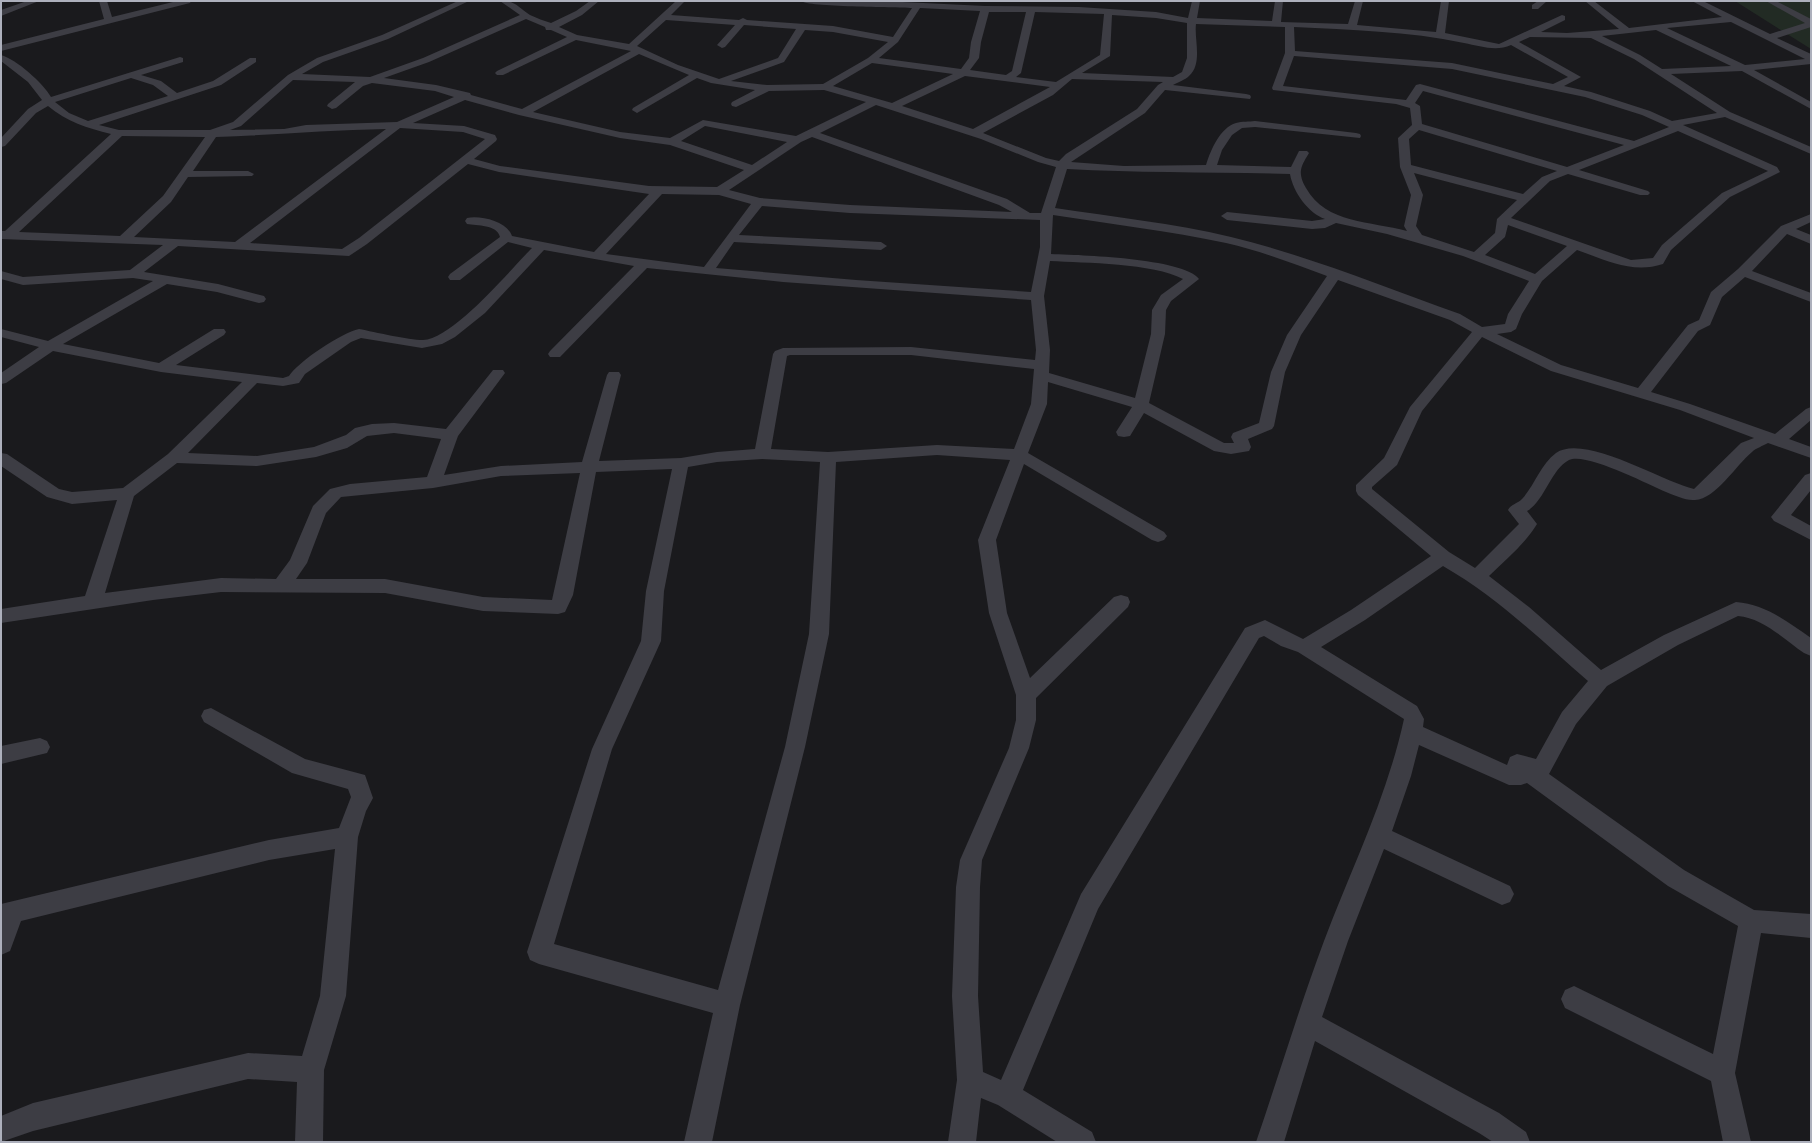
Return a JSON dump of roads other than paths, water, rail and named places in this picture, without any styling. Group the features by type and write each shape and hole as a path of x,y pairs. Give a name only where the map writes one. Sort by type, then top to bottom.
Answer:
{"street":[{"path":"1,13 35,1"},
{"path":"103,1 103,5 109,20"},
{"path":"1,48 187,1"},
{"path":"122,240 166,198 214,132 237,124 291,77 320,60 384,37 465,1"},
{"path":"549,28 579,13 595,1"},
{"path":"523,113 635,49 681,1"},
{"path":"806,1 822,3 871,3 985,9 1079,10 1165,16 1193,21 1352,27 1440,35 1495,47 1504,46 1510,41 1529,34 1562,18"},
{"path":"1075,1 1079,10"},
{"path":"962,1142 970,1080 965,996 968,887 971,860 1019,748 1026,720 1026,694 998,613 987,540 1039,404 1043,350 1037,296 1045,256 1041,215 1062,166 1070,156 1142,111 1169,84 1189,71 1196,1"},
{"path":"1276,24 1279,1"},
{"path":"1352,27 1359,1"},
{"path":"1440,35 1445,1"},
{"path":"1535,7 1543,1"},
{"path":"1589,1 1626,30"},
{"path":"1696,1 1810,58"},
{"path":"1770,1 1811,23"},
{"path":"508,2 526,16 549,28 574,38 635,49 696,75 747,87 767,88 825,86 973,134 1062,166 1124,170 1211,168 1295,171"},
{"path":"825,86 870,60 894,40 917,6"},
{"path":"1158,7 1165,16"},
{"path":"892,107 963,73 974,58 976,42 985,9"},
{"path":"1009,80 1011,75 1016,73 1031,10"},
{"path":"973,134 1049,93 1056,85 1105,56 1108,13"},
{"path":"332,106 359,84 374,80 426,60 526,16"},
{"path":"665,17 743,21 847,30 894,40"},
{"path":"1529,34 1567,36 1592,35 1658,26 1733,19"},
{"path":"722,45 743,21"},
{"path":"1769,37 1811,23"},
{"path":"1289,25 1290,53 1277,88 1410,103 1415,106 1417,126"},
{"path":"722,81 781,60 803,26"},
{"path":"1658,26 1744,68 1811,106"},
{"path":"1592,35 1637,57 1726,114 1811,151"},
{"path":"500,73 574,38"},
{"path":"1510,41 1576,77 1555,87"},
{"path":"1290,53 1440,64 1603,98 1675,125 1772,169 1774,172 1726,195 1666,248 1658,261 1649,264 1630,264 1574,246 1503,219"},
{"path":"1,58 6,60 31,80 45,95 48,101 65,115 87,125 119,133 184,134 214,132 284,132 306,128 398,125 464,129 491,137 492,139 363,241 344,253 175,242 4,235"},
{"path":"1661,72 1744,68 1810,58"},
{"path":"1,144 32,111 48,101 180,60"},
{"path":"87,125 217,83 253,60"},
{"path":"870,60 1009,80 1056,85"},
{"path":"130,75 157,83 175,96"},
{"path":"637,110 696,75"},
{"path":"1071,76 1169,84 1246,97"},
{"path":"291,77 374,80 436,88 523,113 620,135 672,142 752,169"},
{"path":"1410,103 1420,87 1634,144"},
{"path":"736,104 767,88"},
{"path":"238,246 398,125 466,96"},
{"path":"720,192 797,140 875,102"},
{"path":"1477,256 1501,234 1503,219 1518,206 1523,198 1546,179 1567,169 1634,144 1675,125 1726,114"},
{"path":"672,142 703,123 797,140"},
{"path":"1211,168 1214,153 1225,138 1238,126 1255,124 1356,136"},
{"path":"1417,126 1403,138 1406,167 1417,195 1410,226 1417,238"},
{"path":"1417,126 1567,169 1644,193"},
{"path":"4,235 119,133"},
{"path":"811,133 1041,215"},
{"path":"1303,153 1295,171 1295,177 1312,204 1324,214 1417,238 1477,256 1537,279"},
{"path":"466,160 499,168 658,190 720,192 759,202 858,209 1041,215 1145,224 1228,240 1269,251 1455,317 1480,332 1556,368 1685,406 1811,453"},
{"path":"1406,167 1523,198"},
{"path":"184,174 248,174"},
{"path":"596,256 658,190"},
{"path":"707,271 730,238 759,202"},
{"path":"1228,216 1312,225 1325,224 1336,218"},
{"path":"1641,394 1693,328 1705,322 1716,295 1743,272 1785,229 1811,218"},
{"path":"471,221 500,227 504,231 506,238"},
{"path":"1785,229 1811,240"},
{"path":"506,238 540,246 643,264 707,271 858,285 1037,296"},
{"path":"455,277 506,238"},
{"path":"730,238 881,246"},
{"path":"133,274 175,242"},
{"path":"1,333 50,346 161,368 274,382 294,380 300,371 346,339 358,333 422,344 437,341 450,334 480,310 540,246"},
{"path":"1574,246 1537,279 1516,314 1511,326 1506,330 1480,332 1415,410 1391,461 1364,486 1364,491 1443,557 1477,577 1522,612 1600,680"},
{"path":"1045,256 1160,267 1188,276 1192,279 1166,298 1159,310 1158,334 1141,405 1124,432"},
{"path":"555,354 643,264"},
{"path":"1743,272 1811,298"},
{"path":"1,275 23,281 133,274 218,288 259,299"},
{"path":"762,454 780,354 788,351 910,352 1042,370 1141,405 1220,447 1231,449 1243,447 1239,437 1266,426 1278,372 1294,335 1336,274"},
{"path":"1,380 50,346 166,279"},
{"path":"161,368 219,332"},
{"path":"432,482 450,435 498,373"},
{"path":"1,616 93,601 221,585 385,586 483,604 558,607 564,595 589,468 599,426 614,375"},
{"path":"1,458 52,493 72,498 127,494 174,458 253,379"},
{"path":"1477,577 1520,535 1528,524 1516,510 1527,504 1549,470 1563,456 1579,453 1607,460 1682,492 1694,495 1702,493 1747,447 1766,438 1778,440 1811,412"},
{"path":"174,458 256,460 316,452 341,444 352,439 361,432 372,429 394,428 450,435"},
{"path":"281,585 298,563 319,510 336,493 350,490 432,482 501,471 681,463 717,457 762,454 828,457 937,450 1020,455 1158,536"},
{"path":"698,1142 727,1005 795,747 819,634 828,457"},
{"path":"681,463 656,592 651,641 602,749 539,952 727,1005"},
{"path":"1811,479 1780,517 1811,534"},
{"path":"93,601 127,494"},
{"path":"1305,648 1358,615 1443,557"},
{"path":"1026,694 1122,602"},
{"path":"1517,763 1541,769 1568,718 1600,680 1671,640 1736,609 1745,608 1756,612 1811,648"},
{"path":"1007,1096 1090,902 1252,633 1265,627 1288,641 1305,648 1410,712 1414,719 1406,758 1379,836 1336,940 1307,1023 1289,1087 1270,1142"},
{"path":"211,716 300,767 357,782 362,798 356,808 347,837 333,996 311,1070 309,1142"},
{"path":"1412,732 1509,776 1521,776 1517,763"},
{"path":"1,755 40,747"},
{"path":"1517,763 1676,878 1751,921 1811,926"},
{"path":"1379,836 1502,894"},
{"path":"1,943 7,914 111,887 269,850 347,837"},
{"path":"1737,1142 1722,1073 1751,921"},
{"path":"1574,999 1722,1073"},
{"path":"1307,1023 1490,1123 1516,1142"},
{"path":"1,1130 34,1117 248,1066 311,1070"},
{"path":"970,1080 1007,1096 1082,1142"}]}
